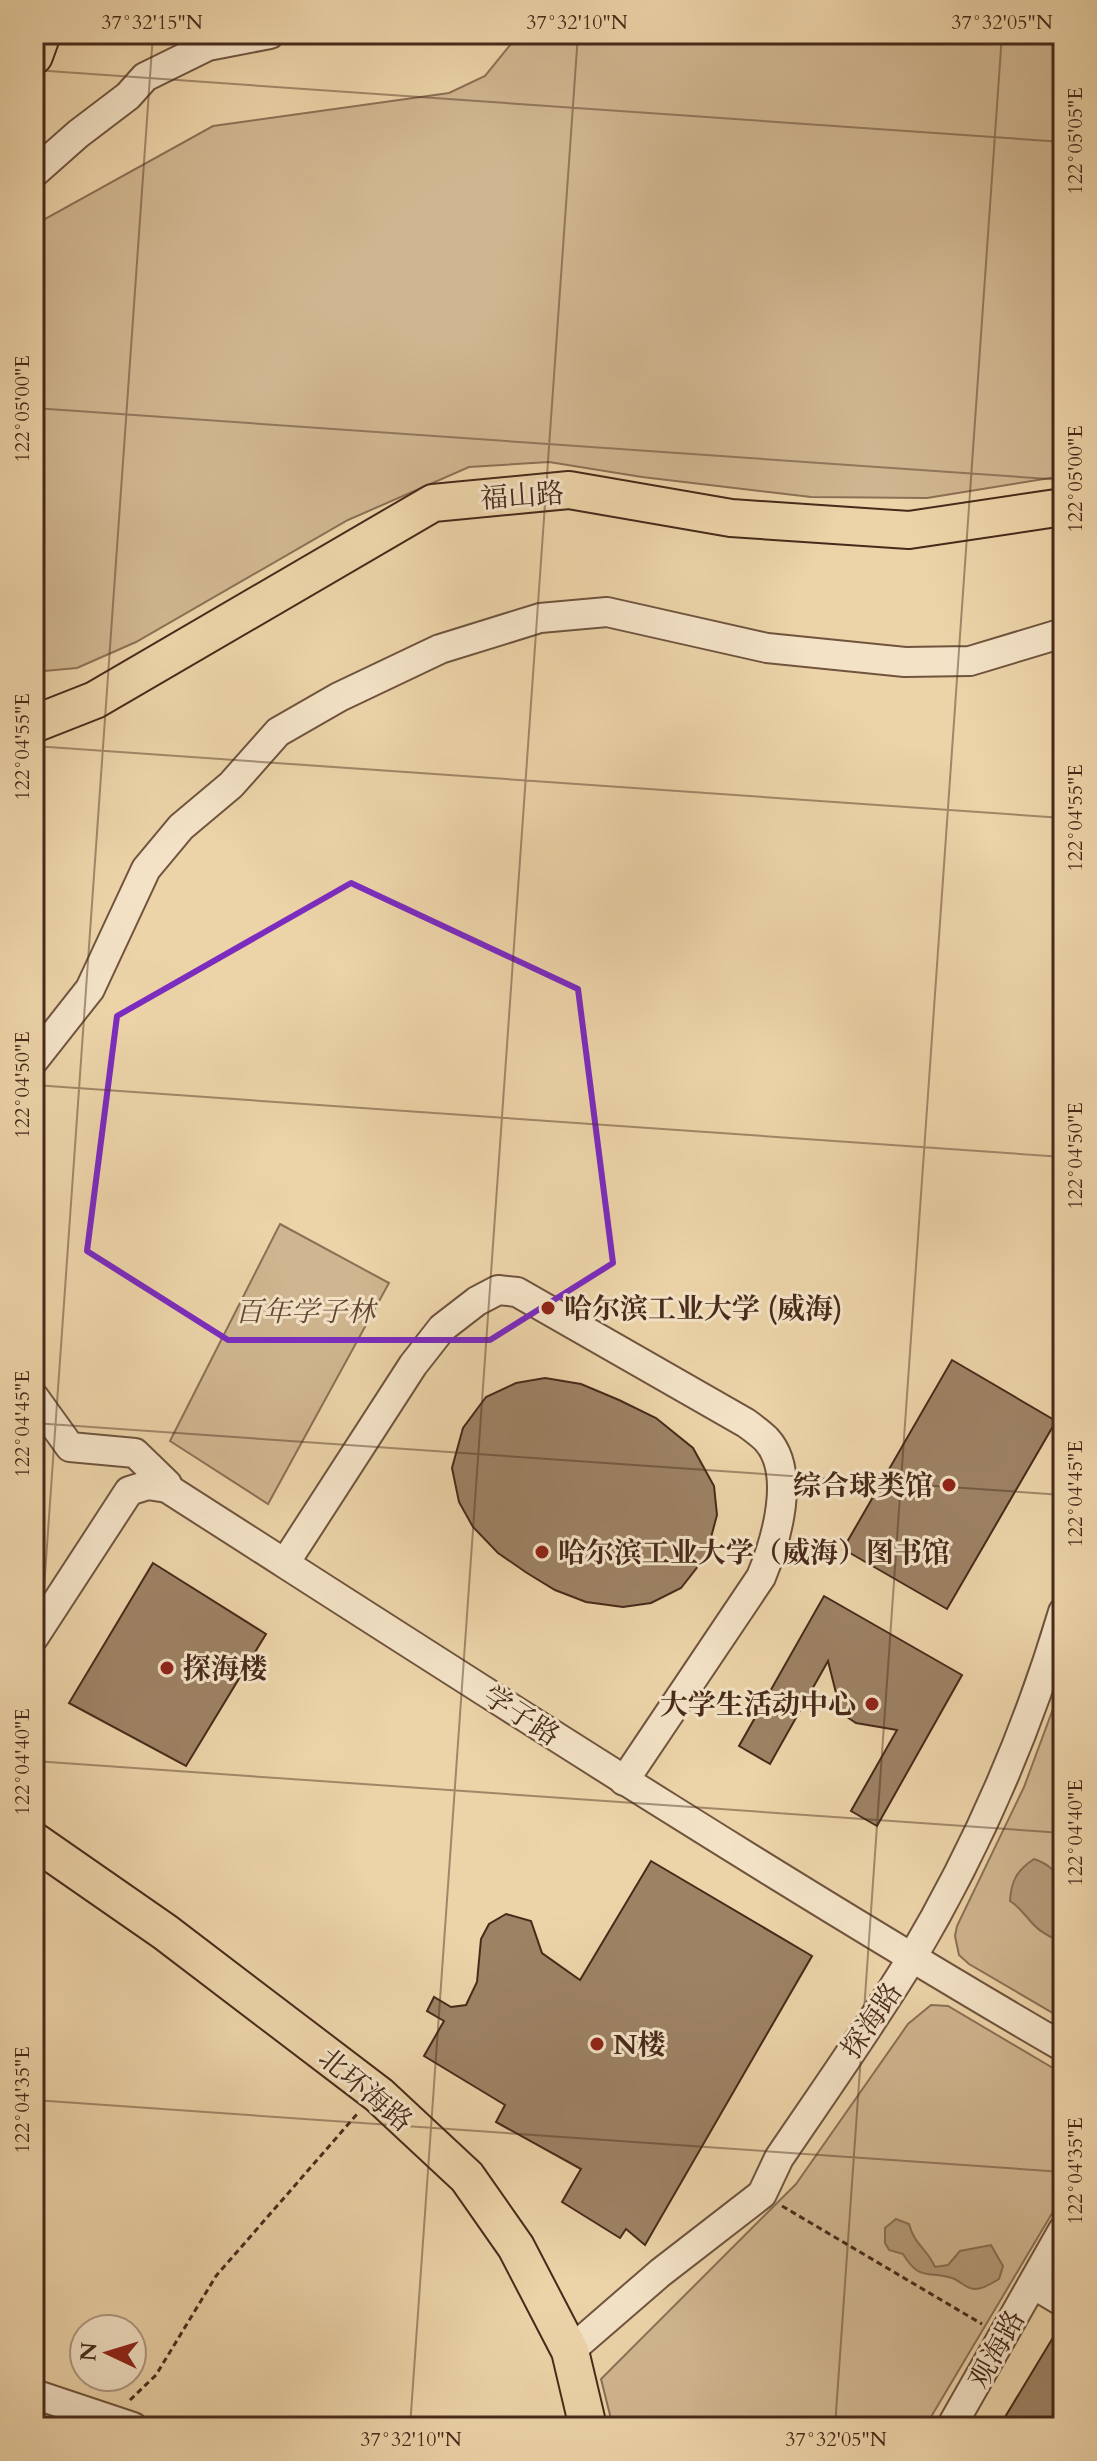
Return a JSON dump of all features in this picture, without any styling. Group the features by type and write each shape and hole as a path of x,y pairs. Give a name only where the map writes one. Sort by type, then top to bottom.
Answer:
{"main road":[{"path":"34,56 42,34"},
{"name":"福山路","path":"34,724 95,700 433,503 569,490 731,518 909,530 1063,507"},
{"name":"北环海路","path":"34,1841 165,1932 379,2095 467,2177 516,2247 570,2351 588,2427"}],"street":[{"path":"34,173 128,96 145,77 208,46 270,34"},
{"path":"34,1060 90,989 146,869 181,827 231,785 278,732 339,697 440,649 540,618 607,612 767,648 905,662 970,661 1063,633"},
{"path":"285,1563 413,1365 442,1328 477,1301 498,1290 517,1292 746,1423 767,1440 777,1458 781,1485 780,1513 773,1547 761,1577 624,1781"},
{"path":"34,1397 70,1447 135,1453 167,1484"},
{"name":"学子路","path":"34,1637 129,1491 148,1485 167,1488 624,1781 888,1944 1063,2047"},
{"name":"探海路","path":"570,2351 660,2273 762,2194 779,2158 912,1957 979,1835 1048,1664 1063,1612"},
{"name":"观海路","path":"951,2427 1063,2230"},
{"path":"1033,2284 1063,2302"},
{"path":"34,2394 122,2423"}],"path":[{"path":"122,2423 156,2375 216,2276 347,2122 379,2095"},
{"path":"762,2194 1004,2337"}],"highlighted area":[{"path":"351,883 578,989 613,1263 490,1340 228,1340 87,1251 117,1016"}],"green space":[{"path":"519,34 1063,34 1063,476 927,498 811,497 642,477 549,462 469,467 348,520 136,642 77,668 34,672 34,225 213,126 449,93 485,76"},
{"name":"百年学子林","path":"280,1224 389,1283 268,1504 170,1441"},
{"path":"1063,1682 1063,2019 969,1964 959,1955 955,1936 1024,1787"},
{"path":"931,2005 948,2006 1063,2074 1063,2195 925,2427 613,2427 601,2379 796,2184 908,2024"}],"shaded area":[{"path":"1034,1859 1052,1869 1063,1888 1063,1943 1040,1931 1010,1901 1016,1877"},
{"path":"896,2219 909,2224 914,2237 935,2267 948,2265 960,2251 991,2245 1003,2266 999,2279 975,2289 952,2278 919,2272 903,2254 889,2250 885,2243 885,2228"}],"building":[{"name":"综合球类馆","path":"952,1360 1056,1421 947,1609 843,1549"},
{"path":"545,1378 581,1384 619,1400 656,1418 693,1448 714,1486 717,1515 706,1556 681,1588 651,1603 623,1607 586,1602 555,1590 527,1573 498,1553 473,1527 459,1502 452,1468 463,1428 486,1397 516,1383"},
{"name":"探海楼","path":"153,1563 266,1634 186,1766 69,1703"},
{"name":"大学生活动中心","path":"824,1596 962,1675 877,1826 851,1811 897,1730 856,1723 841,1713 828,1661 770,1764 739,1746"},
{"name":"N楼","path":"651,1861 812,1956 645,2245 626,2229 620,2238 562,2202 581,2169 496,2122 505,2105 424,2056 444,2021 427,2011 434,1997 451,2007 466,2005 477,1982 481,1939 489,1924 506,1914 531,1921 542,1953 580,1980"},
{"path":"1063,2321 1063,2407 1051,2427 999,2427"}],"place":[{"name":"哈尔滨工业大学 (威海)","path":"548,1308"},
{"name":"综合球类馆","path":"949,1485"},
{"name":"哈尔滨工业大学（威海）图书馆","path":"542,1552"},
{"name":"探海楼","path":"167,1668"},
{"name":"大学生活动中心","path":"872,1704"},
{"name":"N楼","path":"597,2044"}]}
